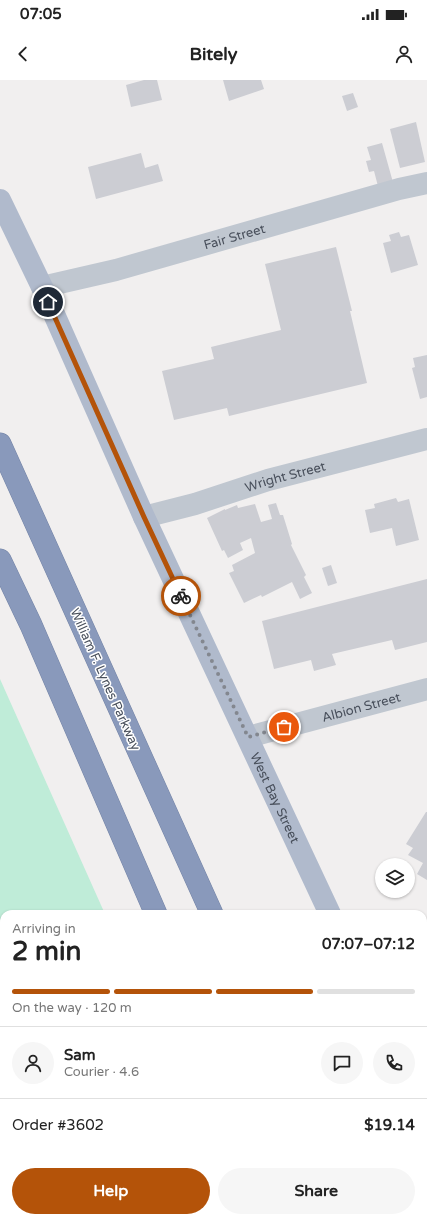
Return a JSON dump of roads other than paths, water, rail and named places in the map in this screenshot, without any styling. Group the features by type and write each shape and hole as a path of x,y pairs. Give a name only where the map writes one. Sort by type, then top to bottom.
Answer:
{"highway":[{"name":"William F. Lynes Parkway","path":"0,444 210,910"},
{"path":"0,560 31,625 154,910"}],"main road":[{"name":"West Bay Street","path":"0,200 42,287 144,517 328,910"}],"street":[{"name":"Fair Street","path":"42,287 116,270 427,183"},
{"name":"Wright Street","path":"144,517 195,504 268,480 427,439"},
{"name":"Albion Street","path":"248,737 427,689"}]}
